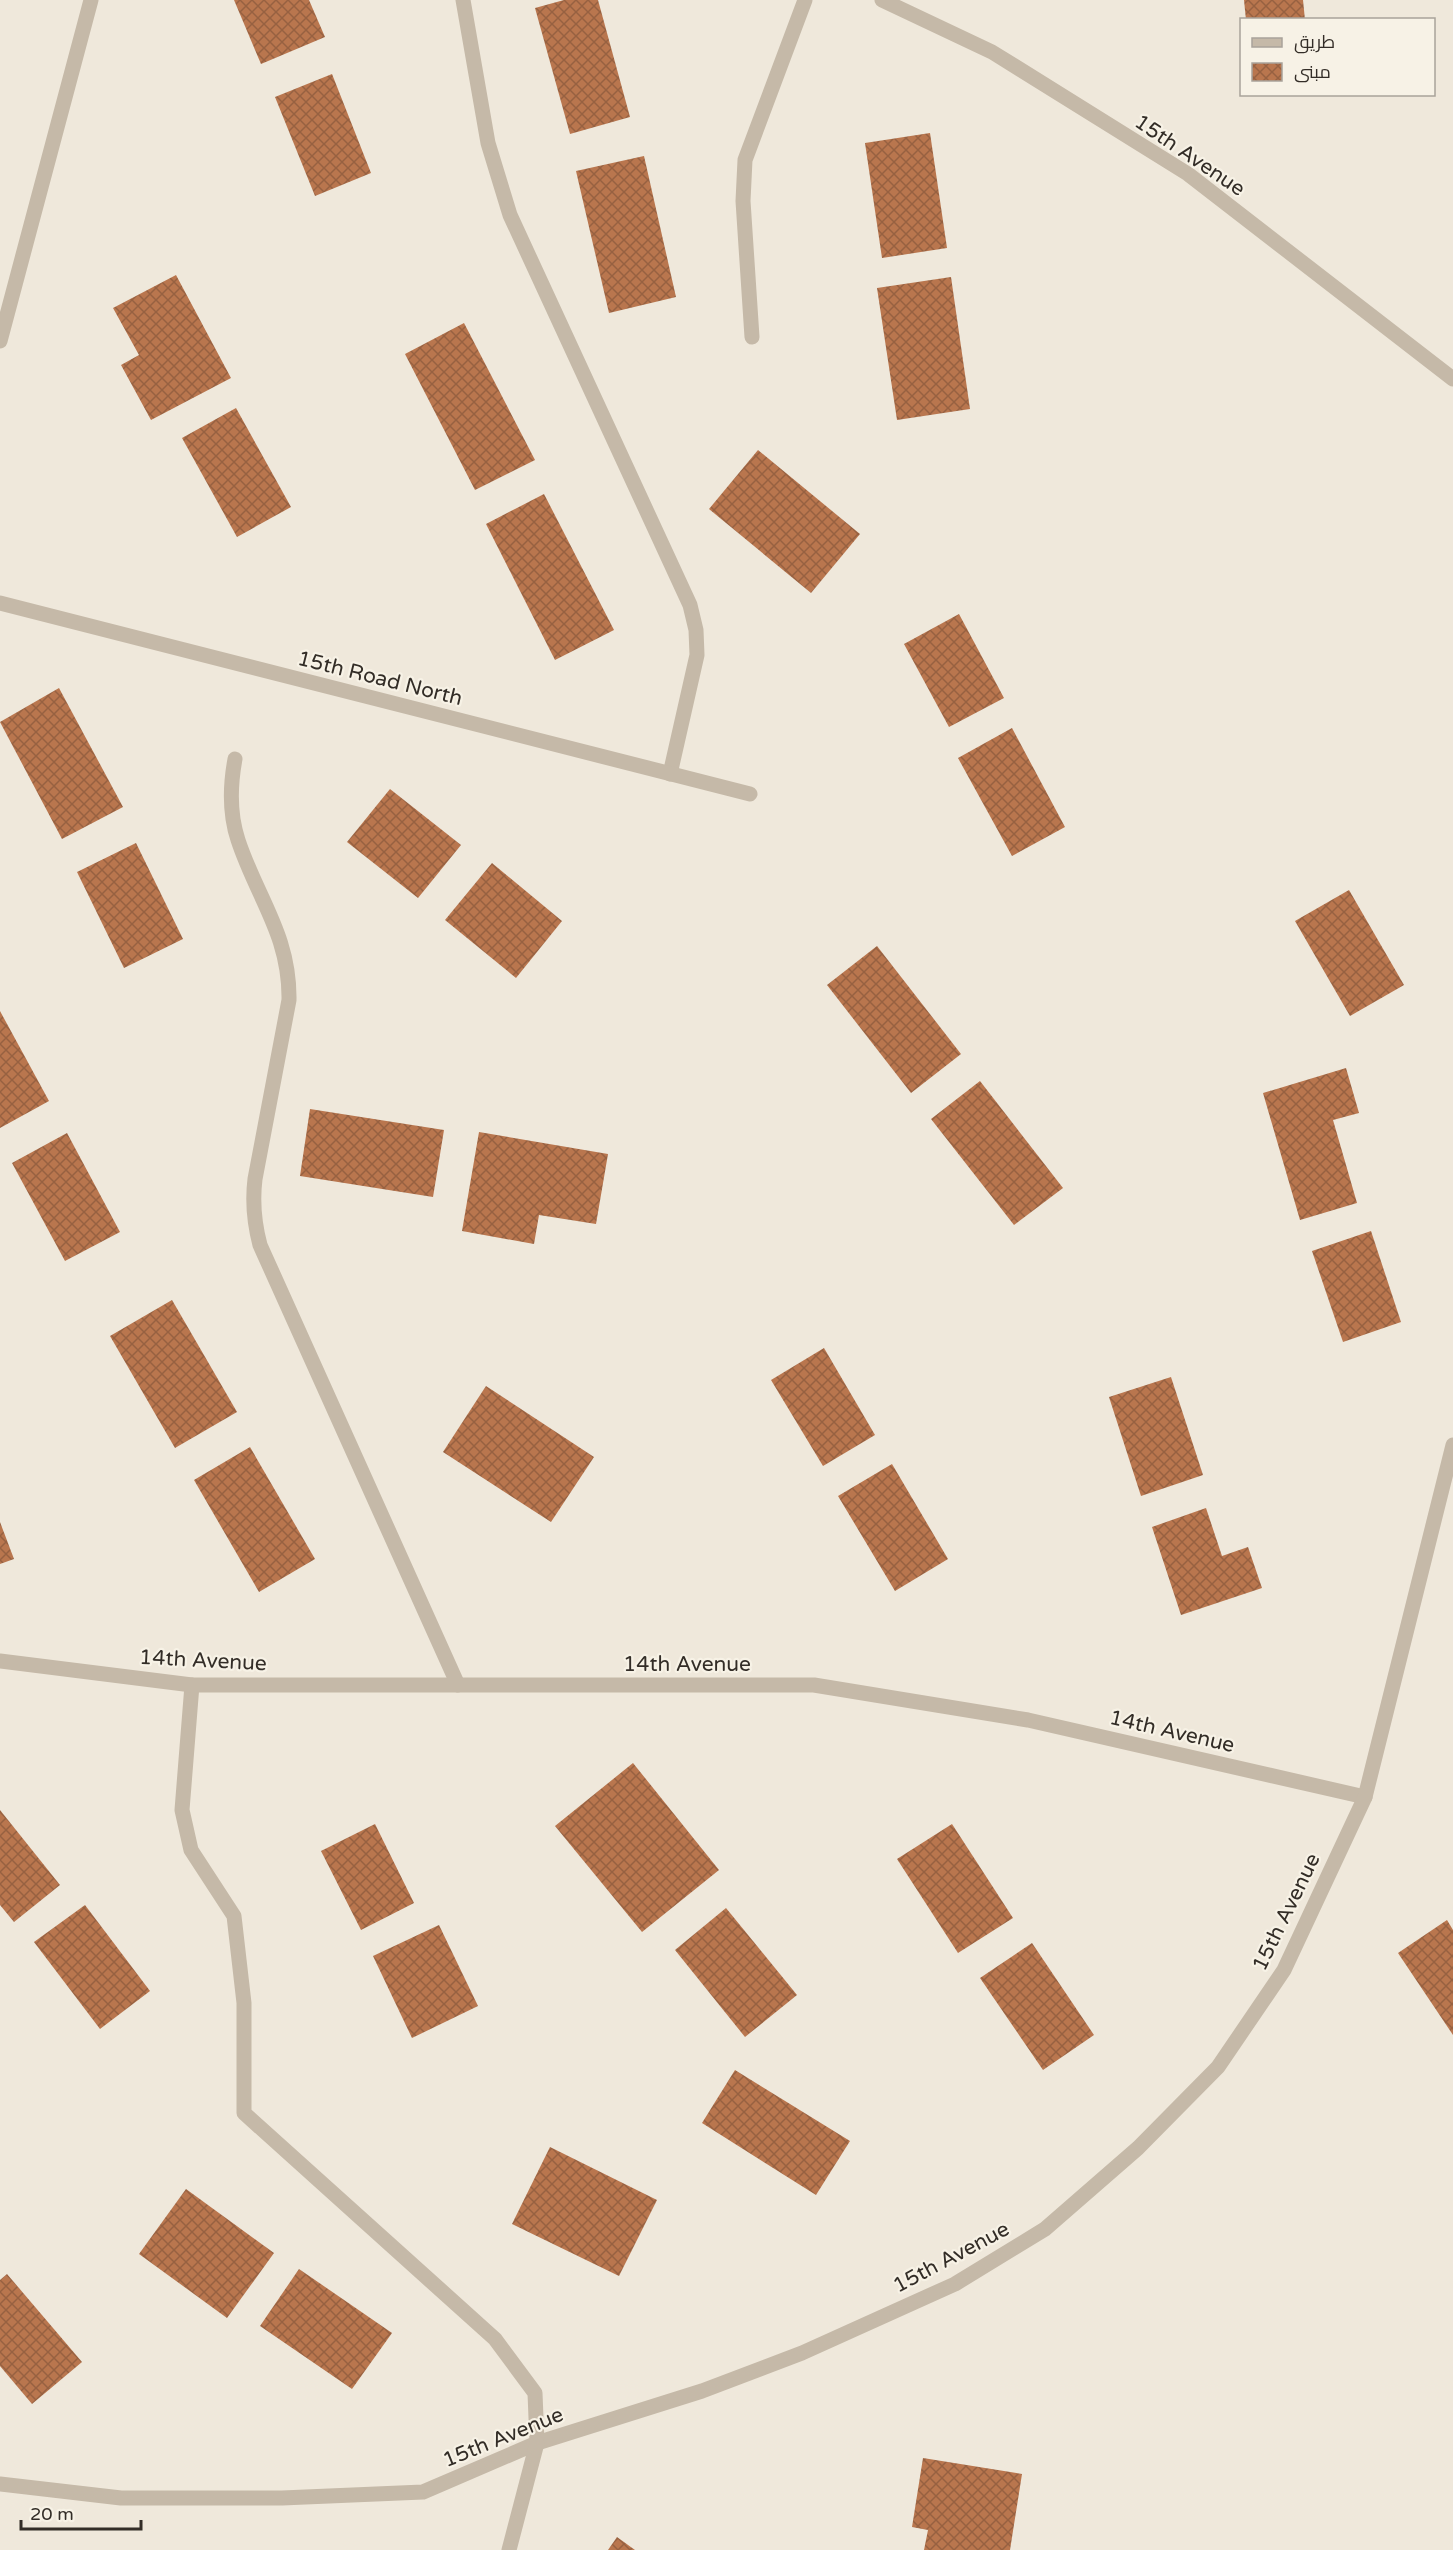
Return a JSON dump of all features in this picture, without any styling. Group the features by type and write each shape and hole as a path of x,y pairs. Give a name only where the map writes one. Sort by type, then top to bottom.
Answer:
{"street":[{"path":"0,341 91,0"},
{"path":"463,0 488,143 510,215 690,605 696,630 697,655 670,774"},
{"path":"752,337 743,201 745,160 805,0"},
{"name":"15th Avenue","path":"882,0 992,52 1188,174 1453,379"},
{"name":"15th Road North","path":"0,603 750,794"},
{"path":"235,759 230,800 235,831 281,941 287,960 289,980 289,1000 255,1179 252,1201 254,1224 264,1256 458,1685"},
{"name":"15th Avenue","path":"0,2484 121,2498 282,2498 423,2492 537,2443 702,2391 802,2353 955,2284 1045,2229 1138,2148 1218,2067 1284,1970 1365,1797 1453,1445"},
{"name":"14th Avenue","path":"0,1661 192,1685 814,1685 1028,1720 1365,1797"},
{"path":"192,1685 182,1810 191,1850 234,1916 244,2002 244,2113 495,2339 535,2393 537,2443 509,2550"}],"building":[{"path":"234,0 309,0 325,37 261,64"},
{"path":"564,0 598,0 630,117 570,134 535,8"},
{"path":"1244,0 1303,0 1305,18 1246,18"},
{"path":"332,74 371,173 315,196 275,97"},
{"path":"930,133 947,248 882,258 865,143"},
{"path":"644,156 676,297 609,313 576,171"},
{"path":"176,275 231,378 151,420 121,365 139,355 113,308"},
{"path":"951,277 970,409 897,420 877,288"},
{"path":"464,323 535,460 475,490 405,354"},
{"path":"236,408 291,507 237,537 182,438"},
{"path":"758,450 860,534 811,593 709,509"},
{"path":"544,494 614,630 555,660 486,524"},
{"path":"959,614 1004,698 949,727 904,644"},
{"path":"59,688 123,807 62,839 0,722"},
{"path":"1012,728 1065,827 1012,856 958,758"},
{"path":"390,789 461,845 418,898 347,842"},
{"path":"136,843 183,939 124,968 77,872"},
{"path":"492,863 562,921 516,978 445,920"},
{"path":"1349,890 1404,985 1350,1016 1295,921"},
{"path":"877,946 961,1054 911,1093 827,985"},
{"path":"0,1011 49,1101 0,1128"},
{"path":"1346,1068 1359,1113 1333,1120 1357,1203 1300,1220 1263,1093"},
{"path":"980,1081 1063,1188 1014,1225 931,1119"},
{"path":"310,1109 444,1130 433,1197 300,1176"},
{"path":"479,1132 608,1154 596,1224 539,1215 534,1244 462,1231"},
{"path":"67,1133 120,1232 65,1261 12,1163"},
{"path":"1371,1231 1401,1322 1343,1342 1312,1251"},
{"path":"172,1300 237,1412 175,1448 110,1336"},
{"path":"824,1348 875,1435 823,1466 771,1380"},
{"path":"1171,1377 1203,1475 1141,1496 1109,1397"},
{"path":"486,1386 594,1457 551,1522 443,1452"},
{"path":"250,1447 315,1559 259,1592 194,1480"},
{"path":"892,1464 948,1559 895,1591 838,1496"},
{"path":"1206,1508 1222,1556 1248,1547 1262,1588 1181,1615 1152,1527"},
{"path":"0,1522 14,1559 0,1564"},
{"path":"633,1763 719,1870 642,1932 555,1826"},
{"path":"0,1810 60,1885 14,1922 0,1905"},
{"path":"375,1824 414,1903 361,1930 321,1851"},
{"path":"952,1824 1013,1918 958,1953 897,1859"},
{"path":"85,1905 150,1991 100,2029 34,1942"},
{"path":"726,1908 797,1995 745,2037 675,1950"},
{"path":"1447,1920 1453,1930 1453,2035 1398,1953"},
{"path":"439,1925 478,2006 412,2038 373,1956"},
{"path":"1032,1943 1094,2035 1043,2070 980,1978"},
{"path":"735,2070 850,2141 816,2195 702,2123"},
{"path":"550,2147 657,2200 619,2276 512,2224"},
{"path":"186,2189 274,2253 227,2318 139,2254"},
{"path":"299,2269 392,2333 352,2389 260,2326"},
{"path":"7,2274 82,2362 32,2404 0,2366 0,2280"},
{"path":"923,2458 1022,2474 1010,2550 924,2550 928,2530 912,2527"},
{"path":"617,2537 635,2550 608,2550"}]}
